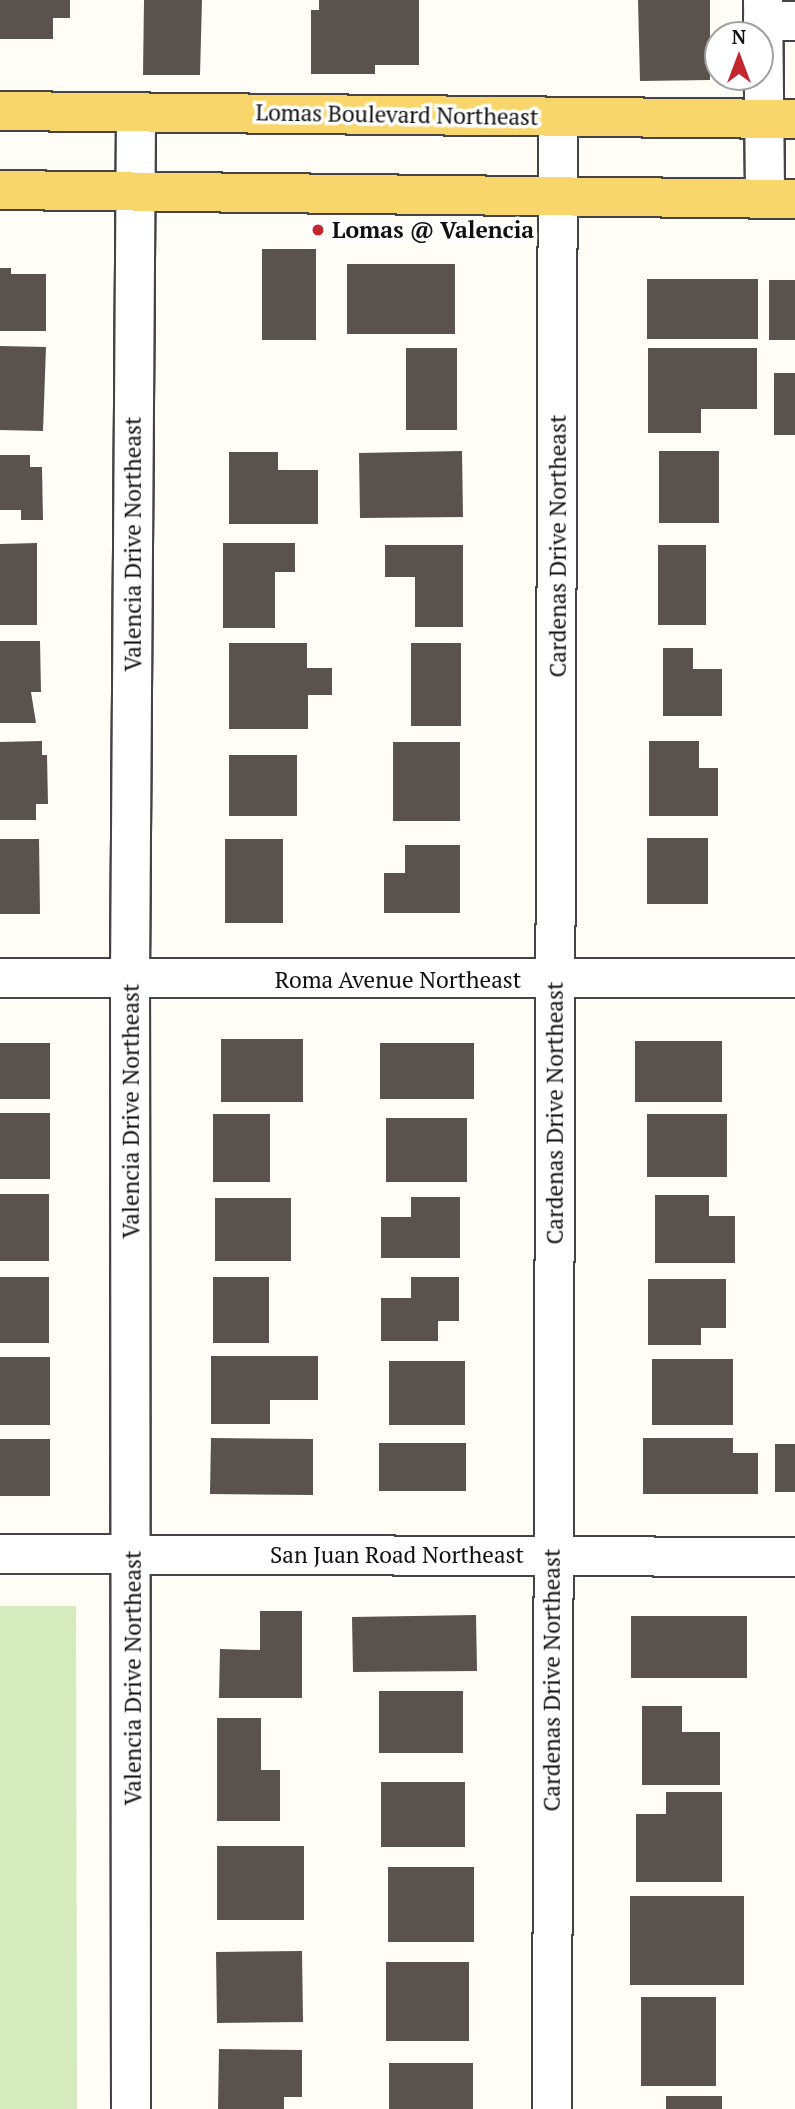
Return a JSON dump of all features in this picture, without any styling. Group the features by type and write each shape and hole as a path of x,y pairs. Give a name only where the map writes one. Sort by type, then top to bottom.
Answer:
{"main road":[{"name":"Lomas Boulevard Northeast","path":"0,111 780,119"},
{"path":"0,190 780,199"}],"street":[{"path":"774,14 780,119 780,199"},
{"name":"Valencia Drive Northeast","path":"131,2109 134,1556 130,978 136,112"},
{"name":"Cardenas Drive Northeast","path":"552,2109 558,118"},
{"name":"Roma Avenue Northeast","path":"0,978 556,981 795,978"},
{"name":"San Juan Road Northeast","path":"0,1555 552,1554 795,1557"}],"green space":[{"path":"0,1606 76,1606 77,2109 0,2109"}],"building":[{"path":"0,0 70,0 70,18 53,18 53,39 0,39"},
{"path":"144,0 202,0 200,75 143,75"},
{"path":"319,0 419,0 419,65 375,65 375,74 311,74 311,10 319,10"},
{"path":"638,0 710,0 710,21 704,21 704,80 640,81"},
{"path":"262,249 316,249 316,340 262,340"},
{"path":"347,264 455,264 455,334 347,334"},
{"path":"0,268 11,268 11,274 46,274 46,331 0,331"},
{"path":"647,279 758,279 758,339 647,339"},
{"path":"769,280 795,280 795,340 769,340"},
{"path":"0,346 46,347 43,431 0,430"},
{"path":"406,348 457,348 457,430 406,430"},
{"path":"648,348 757,348 757,409 701,409 701,433 648,433"},
{"path":"774,373 795,373 795,435 774,435"},
{"path":"462,451 463,517 360,518 359,453"},
{"path":"659,451 719,451 719,523 659,523"},
{"path":"229,452 278,452 278,470 318,470 318,524 229,524"},
{"path":"0,455 30,455 30,467 42,467 43,520 21,520 21,510 0,510"},
{"path":"37,543 37,625 0,625 0,544"},
{"path":"223,543 295,543 295,572 275,572 275,628 223,628"},
{"path":"385,545 463,545 463,627 415,627 415,577 385,577"},
{"path":"658,545 706,545 706,625 658,625"},
{"path":"0,641 40,641 41,692 31,692 36,723 0,723"},
{"path":"229,643 307,643 307,668 332,668 332,695 308,695 308,729 229,729"},
{"path":"411,643 461,643 461,726 411,726"},
{"path":"663,648 693,648 693,669 722,669 722,716 663,716"},
{"path":"42,741 42,755 47,755 48,804 36,804 36,820 0,820 0,742"},
{"path":"649,741 699,741 699,768 718,768 718,816 649,816"},
{"path":"393,742 460,742 460,821 393,821"},
{"path":"229,755 297,755 297,816 229,816"},
{"path":"647,838 708,838 708,904 647,904"},
{"path":"0,839 39,839 40,914 0,914"},
{"path":"225,839 283,839 283,923 225,923"},
{"path":"405,845 460,845 460,913 384,913 384,873 405,873"},
{"path":"221,1039 303,1039 303,1102 221,1102"},
{"path":"635,1041 722,1041 722,1102 635,1102"},
{"path":"0,1043 50,1043 50,1099 0,1099"},
{"path":"380,1043 474,1043 474,1099 380,1099"},
{"path":"0,1113 50,1113 50,1179 0,1179"},
{"path":"213,1114 270,1114 270,1182 213,1182"},
{"path":"647,1114 727,1114 727,1177 647,1177"},
{"path":"386,1118 467,1118 467,1182 386,1182"},
{"path":"0,1194 49,1194 49,1261 0,1261"},
{"path":"655,1195 709,1195 709,1216 735,1216 735,1263 655,1263"},
{"path":"411,1197 460,1197 460,1258 381,1258 381,1217 411,1217"},
{"path":"215,1198 291,1198 291,1261 215,1261"},
{"path":"0,1277 49,1277 49,1343 0,1343"},
{"path":"213,1277 269,1277 269,1343 213,1343"},
{"path":"411,1277 459,1277 459,1321 438,1321 438,1341 381,1341 381,1298 411,1298"},
{"path":"648,1279 726,1279 726,1328 701,1328 701,1345 648,1345"},
{"path":"211,1356 318,1356 318,1400 270,1400 270,1424 211,1424"},
{"path":"0,1357 50,1357 50,1425 0,1425"},
{"path":"652,1359 733,1359 733,1425 652,1425"},
{"path":"389,1361 465,1361 465,1425 389,1425"},
{"path":"211,1438 313,1439 313,1495 210,1494"},
{"path":"643,1438 733,1438 733,1453 758,1453 758,1494 643,1494"},
{"path":"0,1439 50,1439 50,1496 0,1496"},
{"path":"379,1443 466,1443 466,1491 379,1491"},
{"path":"775,1444 795,1444 795,1492 775,1492"},
{"path":"260,1611 302,1611 302,1698 219,1698 220,1649 260,1650"},
{"path":"476,1615 477,1671 353,1672 352,1617"},
{"path":"631,1616 747,1616 747,1678 631,1678"},
{"path":"379,1691 463,1691 463,1753 379,1753"},
{"path":"642,1706 682,1706 682,1732 720,1732 720,1785 642,1785"},
{"path":"217,1718 261,1718 261,1770 280,1770 280,1821 217,1821"},
{"path":"381,1782 465,1782 465,1847 381,1847"},
{"path":"666,1792 722,1792 722,1882 636,1882 636,1814 666,1814"},
{"path":"217,1846 304,1846 304,1920 217,1920"},
{"path":"388,1867 474,1867 474,1942 388,1942"},
{"path":"630,1896 744,1896 744,1985 630,1985"},
{"path":"302,1951 303,2022 217,2023 216,1952"},
{"path":"386,1962 469,1962 469,2041 386,2041"},
{"path":"641,1997 716,1997 716,2086 641,2086"},
{"path":"219,2049 302,2050 302,2097 284,2097 284,2109 218,2109"},
{"path":"389,2063 473,2063 473,2109 389,2109"},
{"path":"666,2096 722,2096 722,2109 666,2109"}],"place":[{"name":"Lomas @ Valencia","path":"318,230"}]}
